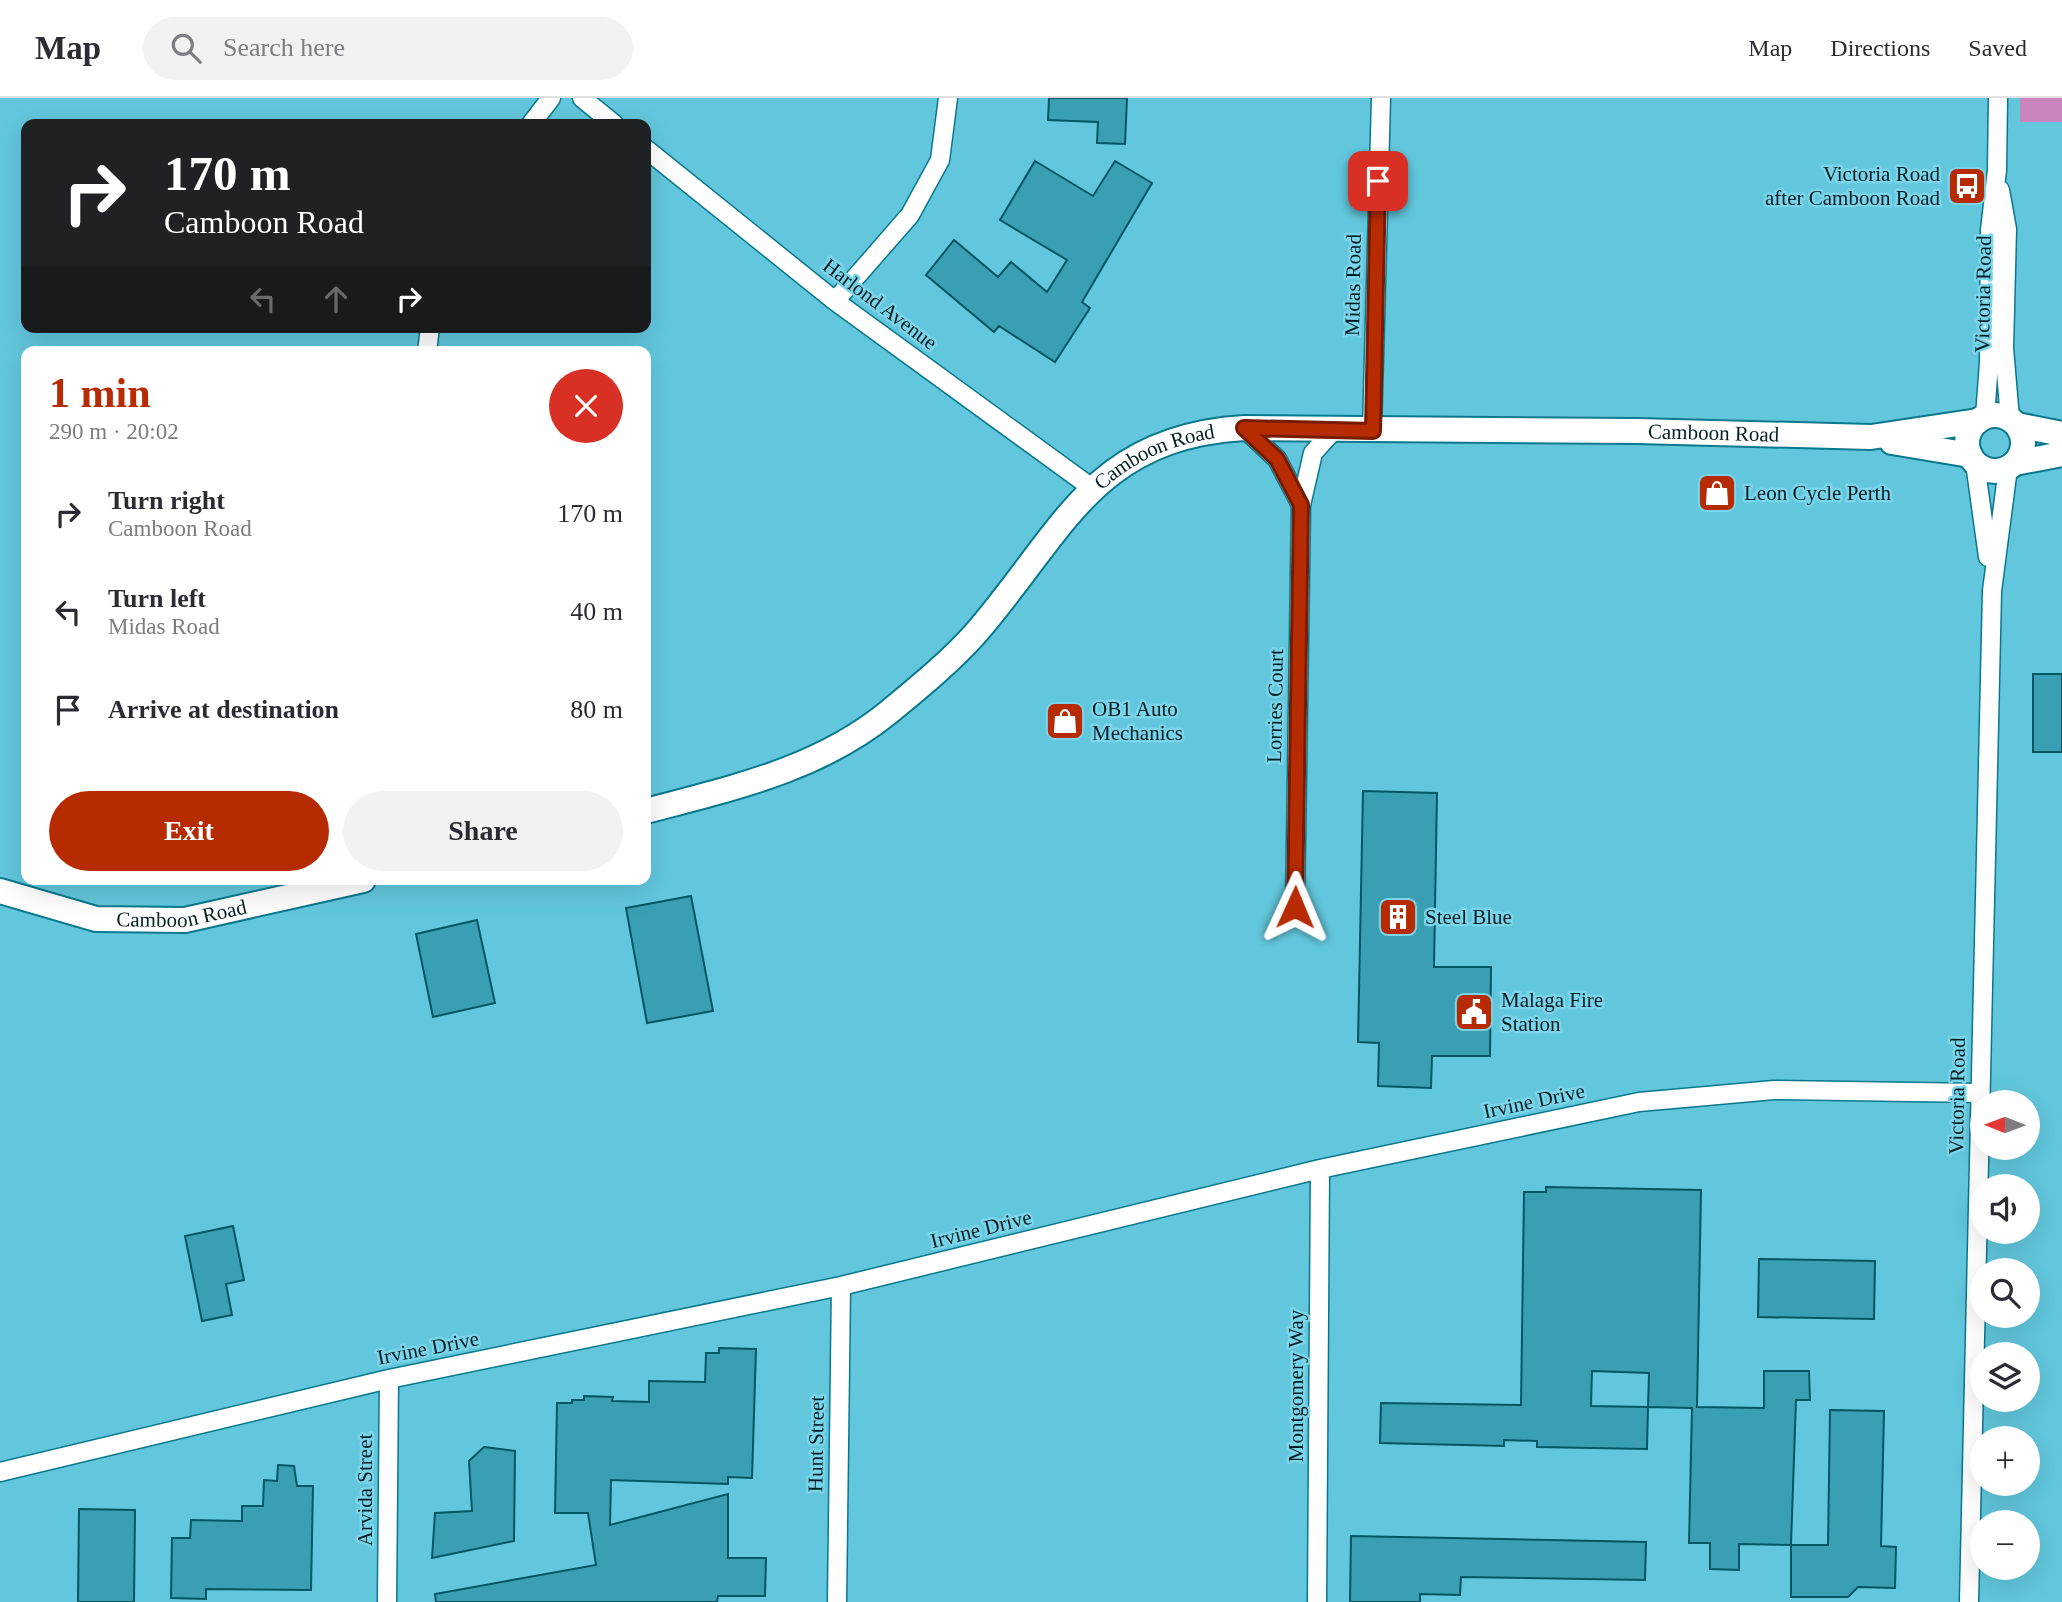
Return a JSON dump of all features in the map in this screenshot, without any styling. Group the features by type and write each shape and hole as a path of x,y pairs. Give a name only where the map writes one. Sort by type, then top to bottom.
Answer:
{"street":[{"path":"535,119 551,98"},
{"path":"582,98 608,119"},
{"path":"835,301 910,215 940,160 948,98"},
{"name":"Midas Road","path":"1373,431 1381,98"},
{"name":"Victoria Road","path":"1982,419 1990,229 1997,170 1998,98"},
{"name":"Harlond Avenue","path":"651,153 835,301 1092,488"},
{"name":"Victoria Road","path":"1997,170 2007,229 2004,348 2014,422"},
{"path":"2062,434 2014,422 2002,415 1982,419 1968,437 1973,459 1992,471 2062,454"},
{"name":"Camboon Road","path":"651,810 750,784 797,768 846,742 887,713 974,635 1072,508 1092,488 1131,458 1170,440 1208,430 1244,428 1637,431 1871,437 1982,419"},
{"path":"2012,466 2023,449 2021,432 2014,422"},
{"name":"Lorries Court","path":"1244,428 1277,459 1301,505"},
{"name":"Lorries Court","path":"1295,907 1301,505 1313,453 1333,430"},
{"name":"Camboon Road","path":"1871,437 1973,459"},
{"name":"Victoria Road","path":"1973,459 1992,591"},
{"name":"Victoria Road","path":"1980,1090 1992,591 2012,466"},
{"name":"Camboon Road","path":"0,891 96,919 185,920 341,885"},
{"name":"Irvine Drive","path":"0,1472 389,1379 841,1286 1320,1169 1639,1102 1774,1090 1970,1093"},
{"name":"Victoria Road","path":"1969,1602 1979,1160"},
{"name":"Montgomery Way","path":"1317,1602 1320,1169"},
{"name":"Hunt Street","path":"837,1602 841,1286"},
{"name":"Arvida Street","path":"387,1602 389,1379"}],"shaded area":[{"path":"0,98 2062,98 2062,1602 0,1602"},
{"path":"2020,98 2062,98 2062,122 2020,122"}],"building":[{"path":"1049,98 1127,98 1125,144 1097,143 1098,122 1048,120"},
{"path":"1035,161 1093,196 1115,161 1152,183 1082,302 1090,308 1055,362 999,326 994,332 926,275 954,240 998,277 1011,262 1047,292 1067,260 1000,220"},
{"path":"2033,674 2062,674 2062,752 2033,752"},
{"name":"Steel Blue","path":"1363,791 1437,793 1434,967 1491,967 1490,1056 1432,1056 1431,1088 1378,1086 1379,1043 1358,1042"},
{"path":"691,896 713,1011 647,1023 626,908"},
{"path":"477,920 495,1003 433,1017 416,934"},
{"path":"1546,1187 1701,1190 1697,1407 1764,1408 1764,1371 1809,1371 1810,1400 1796,1400 1791,1545 1739,1544 1739,1570 1710,1569 1710,1543 1689,1543 1692,1408 1648,1407 1647,1449 1537,1447 1537,1441 1504,1440 1504,1446 1380,1443 1381,1403 1521,1405 1524,1192 1546,1192","holes":["1592,1371 1649,1373 1648,1407 1591,1406"]},
{"path":"233,1226 244,1280 226,1284 232,1315 202,1321 185,1236"},
{"path":"1759,1259 1875,1261 1874,1319 1758,1317"},
{"path":"719,1348 756,1349 752,1478 728,1477 728,1484 611,1480 610,1525 728,1494 728,1558 766,1558 765,1596 718,1596 717,1602 436,1602 435,1594 596,1565 588,1513 555,1513 557,1403 584,1400 584,1396 613,1397 612,1401 649,1402 649,1381 705,1382 706,1353 719,1353"},
{"path":"1830,1410 1884,1411 1881,1546 1896,1547 1895,1588 1858,1587 1848,1597 1791,1597 1791,1545 1828,1545"},
{"path":"484,1447 515,1451 514,1541 432,1558 435,1513 472,1511 469,1461"},
{"path":"278,1465 294,1466 297,1486 313,1486 311,1590 206,1589 206,1599 171,1598 172,1538 190,1538 191,1520 242,1521 242,1506 263,1506 264,1480 277,1481"},
{"path":"79,1509 135,1510 134,1602 78,1602"},
{"path":"1351,1536 1646,1542 1645,1580 1461,1577 1460,1595 1420,1594 1420,1602 1350,1602"}],"place":[{"name":"Victoria Road after Camboon Road","path":"1967,186"},
{"name":"Leon Cycle Perth","path":"1717,493"},
{"name":"OB1 Auto Mechanics","path":"1065,721"},
{"name":"Steel Blue","path":"1398,917"},
{"name":"Malaga Fire Station","path":"1474,1012"}],"route":[{"path":"1295,907 1301,505 1277,459 1244,428 1373,431 1378,181"}]}
